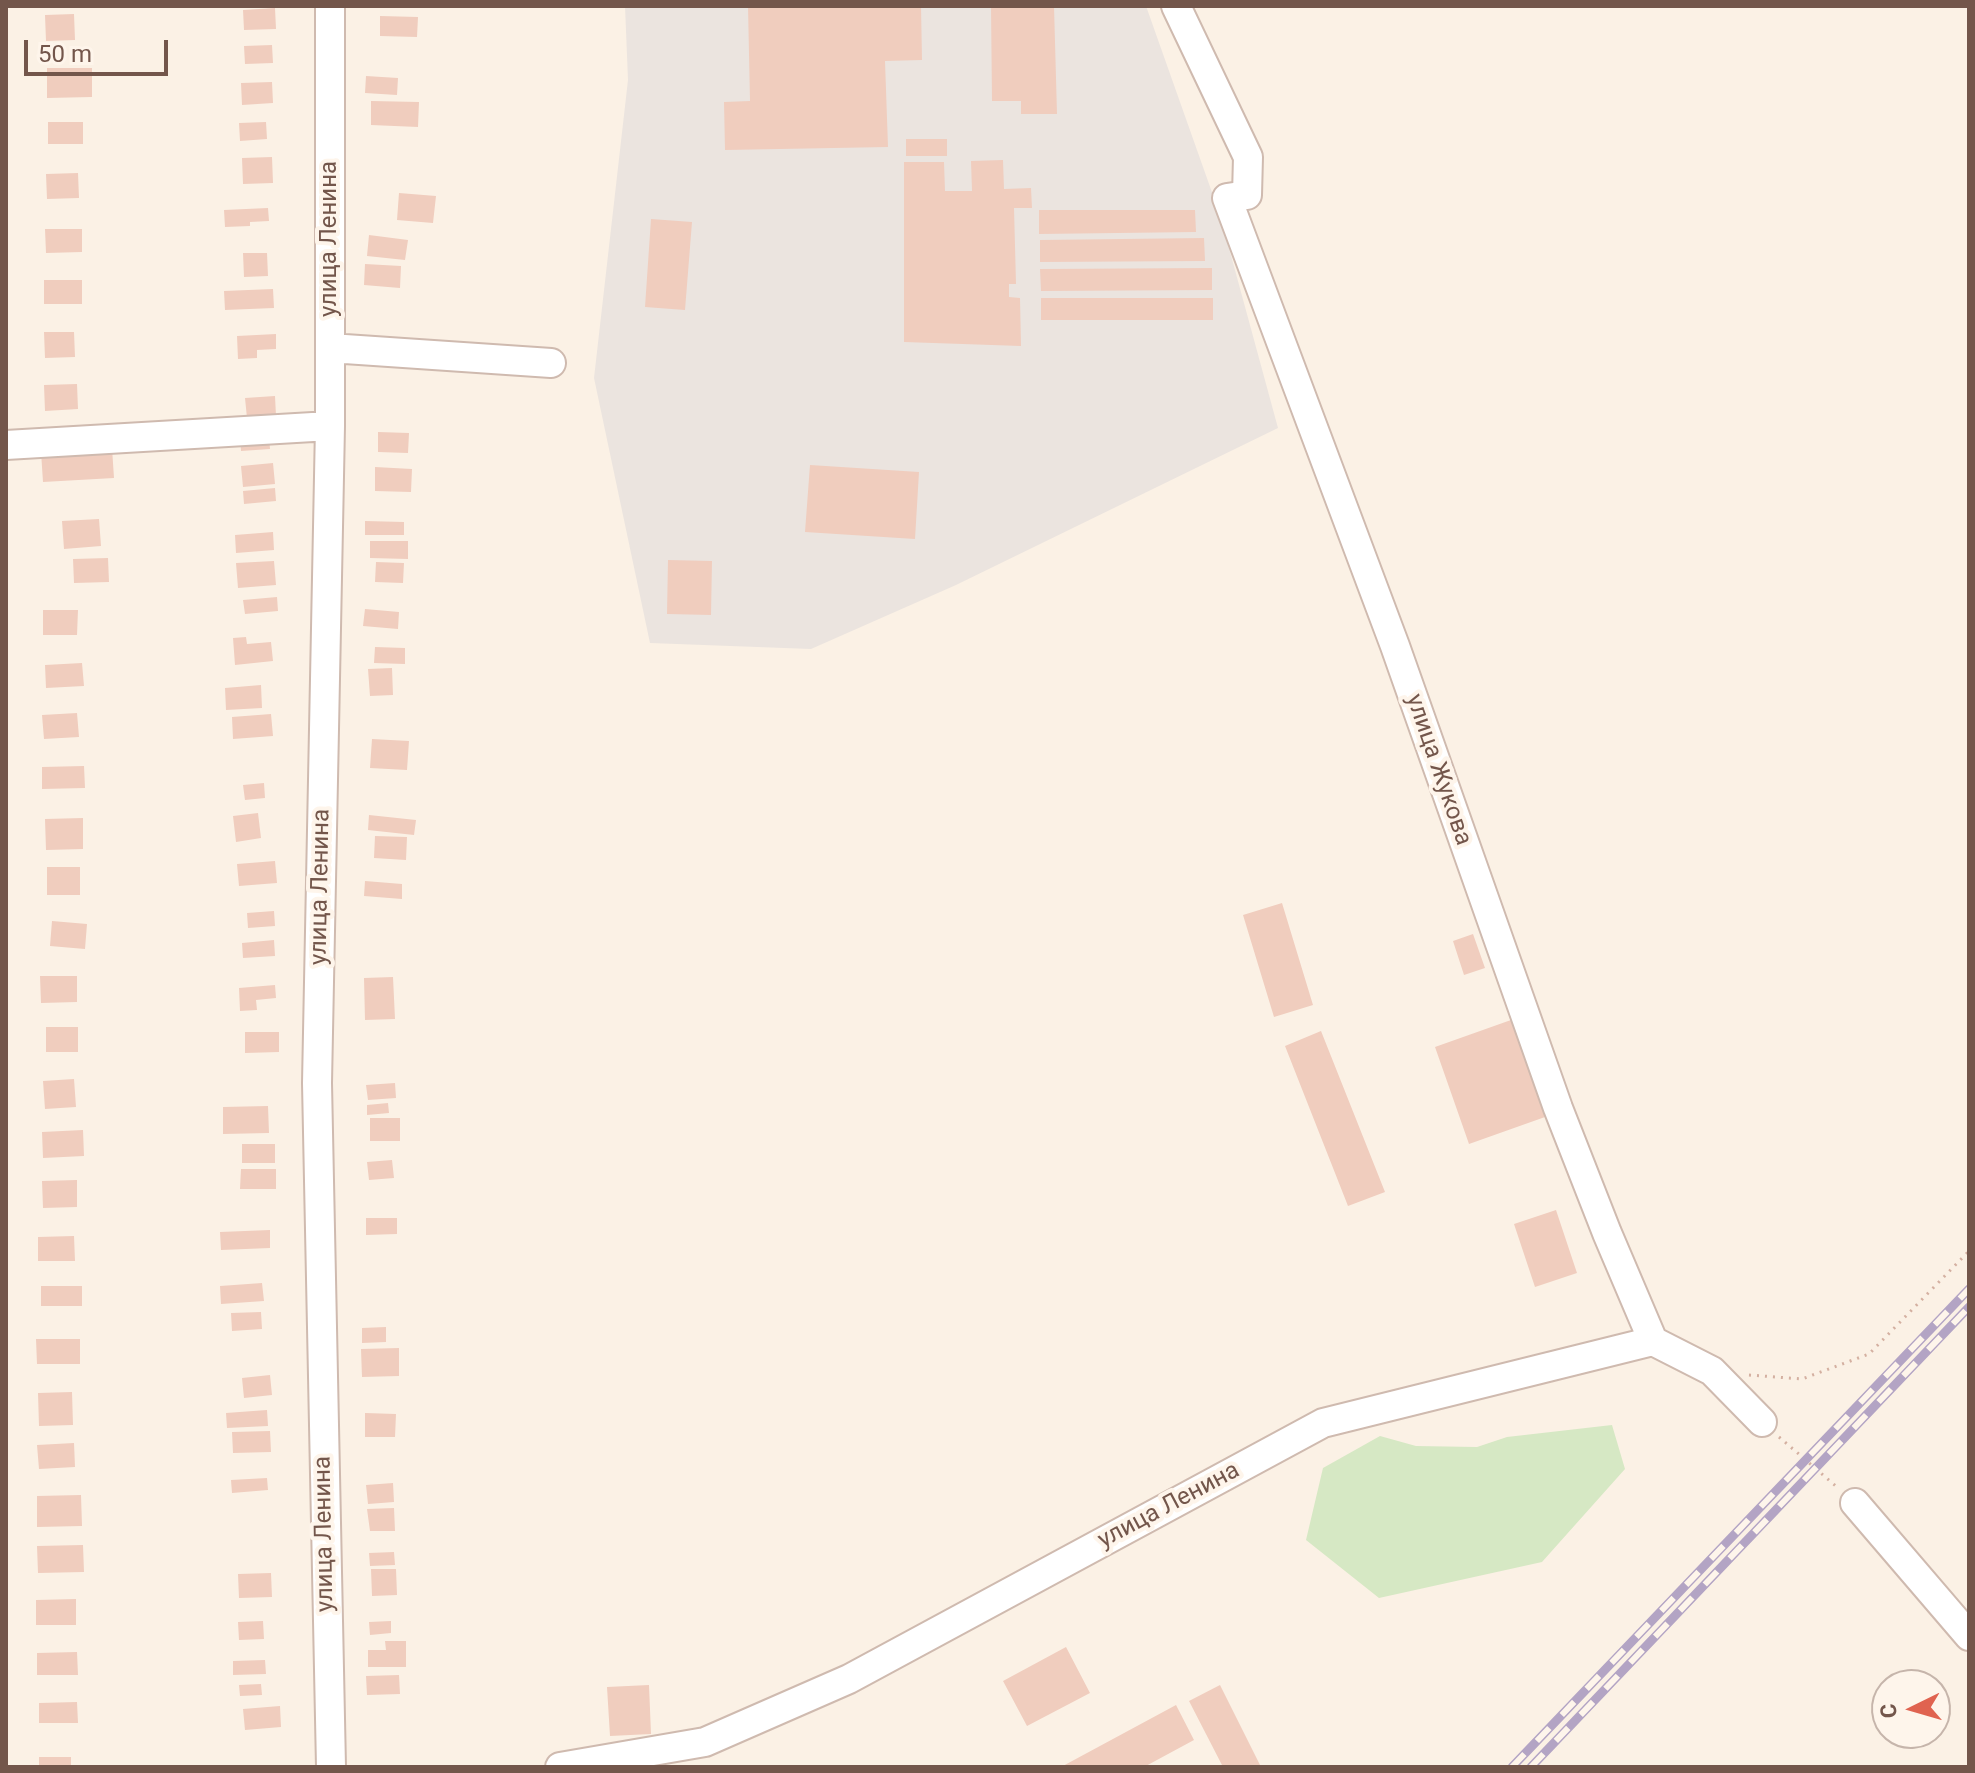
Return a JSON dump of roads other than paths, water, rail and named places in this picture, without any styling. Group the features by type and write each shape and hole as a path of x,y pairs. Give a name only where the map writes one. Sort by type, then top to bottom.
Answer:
{"street":[{"name":"улица Ленина","path":"330,6 330,426 317,1083 331,1767"},
{"name":"улица Жукова","path":"1176,6 1248,157 1247,195 1227,198 1395,646 1558,1108 1653,1341"},
{"path":"330,348 551,363"},
{"path":"6,445 330,426"},
{"name":"улица Ленина","path":"570,1766 705,1742 849,1679 1323,1423 1653,1341"},
{"path":"1653,1341 1712,1371 1762,1422"},
{"path":"1855,1503 1969,1636"}],"railway":[{"path":"1512,1767 1969,1289"},
{"path":"1531,1767 1969,1307"}]}
